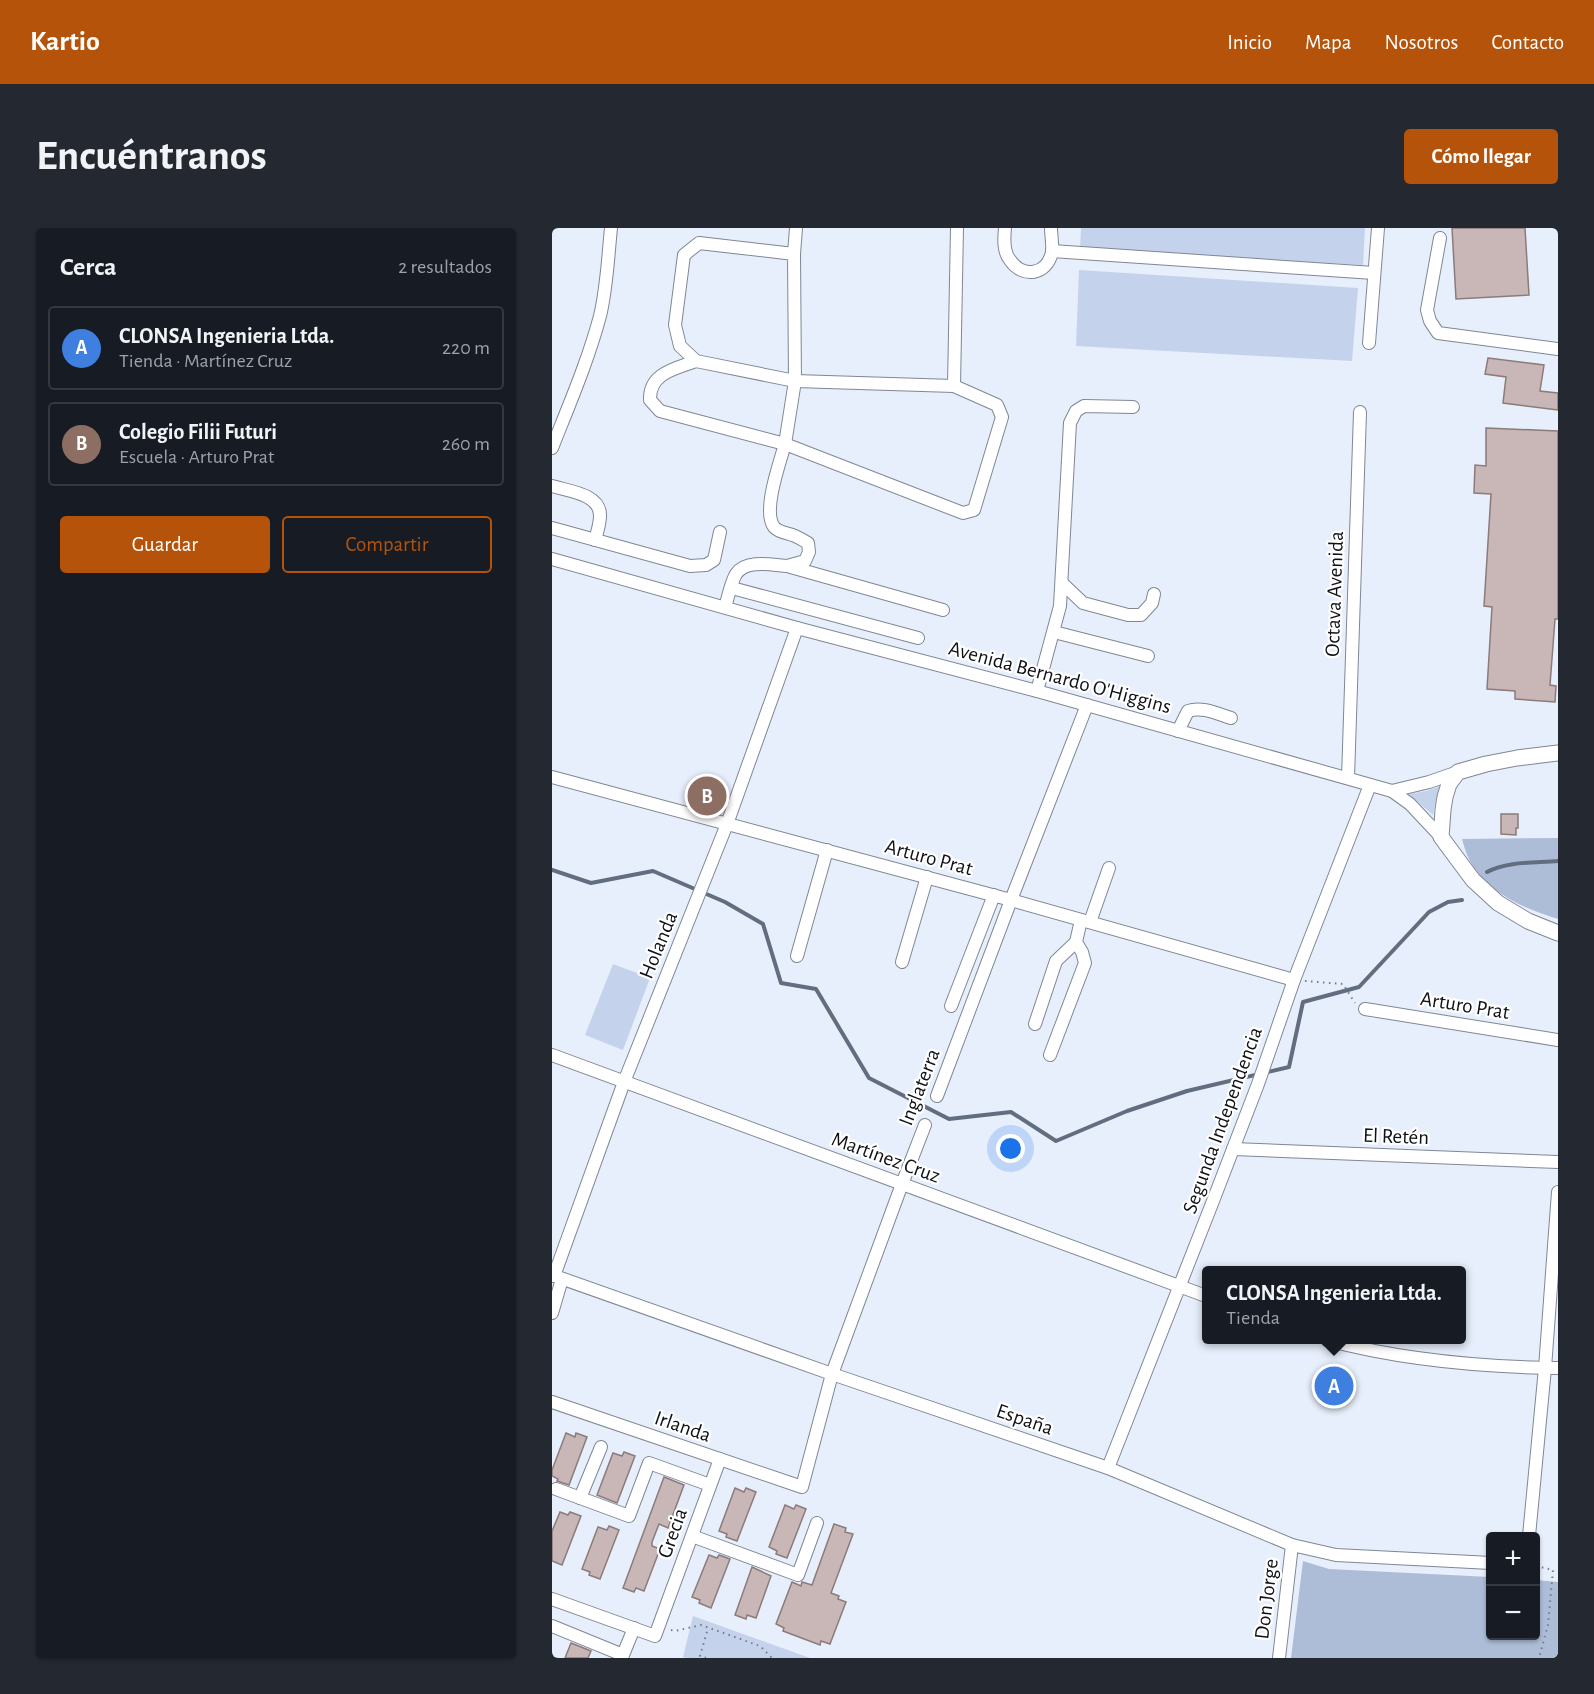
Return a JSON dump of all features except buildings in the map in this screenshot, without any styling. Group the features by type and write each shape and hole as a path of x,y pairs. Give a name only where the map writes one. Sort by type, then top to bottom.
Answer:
{"main road":[{"name":"Avenida Bernardo O'Higgins","path":"1458,772 1506,760 1558,753"},
{"path":"1458,772 1449,784 1445,797 1441,837 1473,880 1498,903 1528,921 1558,933"}],"street":[{"path":"552,448 600,315 606,285 611,228"},
{"path":"787,566 805,561 809,552 808,543 773,526 770,514 771,498 785,444 795,381 794,254 796,228"},
{"path":"954,387 957,228"},
{"path":"1005,228 1006,254 1010,262 1026,273 1038,272 1047,264 1052,251 1051,228"},
{"path":"1369,343 1378,228"},
{"path":"1440,238 1427,310 1430,321 1438,333 1558,349"},
{"path":"696,361 659,375 650,392 650,400 660,411 785,444 963,513 974,510 1002,417 997,405 954,387 795,381 696,361 680,346 675,325 684,255 699,243 794,254"},
{"path":"1052,251 1374,273"},
{"path":"1037,692 1060,606 1070,423 1076,411 1084,406 1133,407"},
{"name":"Octava Avenida","path":"1348,778 1360,412"},
{"path":"552,486 589,497 599,506 600,516 595,540"},
{"path":"552,528 690,566 706,565 714,560 720,532"},
{"name":"Avenida Bernardo O'Higgins","path":"552,559 1392,791 1458,772"},
{"path":"725,607 736,574 745,566 761,565 787,566 943,609"},
{"path":"1062,583 1083,603 1128,615 1141,615 1152,603 1154,594"},
{"path":"732,588 918,638"},
{"name":"Holanda","path":"552,1313 556,1277 624,1082 727,824 797,628"},
{"path":"1053,632 1148,656"},
{"name":"Inglaterra","path":"937,1096 1087,705"},
{"path":"1178,731 1188,711 1193,709 1231,718"},
{"name":"Arturo Prat","path":"552,777 994,895 1294,980"},
{"name":"Segunda Independencia","path":"1108,1468 1233,1149 1294,980 1370,785"},
{"path":"1392,791 1410,804 1441,837"},
{"path":"797,956 827,850"},
{"path":"1035,1024 1056,961 1076,942 1109,868"},
{"path":"902,962 927,877"},
{"path":"951,1006 994,895"},
{"path":"1050,1055 1085,963 1076,942"},
{"name":"Arturo Prat","path":"1365,1009 1558,1040"},
{"name":"Martínez Cruz","path":"552,1055 1202,1294"},
{"name":"Inglaterra","path":"802,1487 832,1374 926,1125"},
{"name":"El Retén","path":"1233,1149 1558,1162"},
{"path":"1529,1532 1545,1368 1558,1192"},
{"name":"España","path":"556,1277 1108,1468 1292,1545 1336,1555 1486,1563"},
{"path":"1345,1344 1447,1362 1558,1368"},
{"name":"Irlanda","path":"552,1402 802,1487"},
{"path":"580,1498 600,1447"},
{"name":"Grecia","path":"659,1624 720,1459"},
{"path":"556,1489 629,1516 649,1463 710,1485"},
{"path":"692,1536 798,1575 817,1523"},
{"name":"Don Jorge","path":"1279,1658 1292,1545"},
{"path":"552,1599 655,1636 659,1624"},
{"path":"552,1626 623,1654 634,1628"}],"path":[{"path":"1294,980 1343,984 1354,1002"},
{"path":"1539,1658 1548,1625 1553,1570 1540,1567"},
{"path":"659,1624 675,1631 701,1625 760,1646 772,1658"},
{"path":"706,1658 700,1656 708,1628"}],"shaded area":[{"path":"1081,228 1365,228 1363,265 1080,250"},
{"path":"1079,270 1358,288 1352,361 1076,346"},
{"path":"1443,785 1436,799 1433,815 1409,794 1426,791"},
{"path":"1558,838 1558,919 1520,905 1497,891 1478,872 1465,850 1462,839"},
{"path":"613,964 650,978 623,1050 585,1035"},
{"path":"1303,1561 1329,1569 1486,1577 1486,1640 1540,1640 1540,1580 1558,1582 1558,1658 1291,1658"},
{"path":"693,1616 810,1658 683,1657"}],"waterway":[{"path":"1487,872 1512,864 1558,861"},
{"path":"552,870 591,883 653,871 725,902 763,924 781,983 816,989 869,1078 949,1119 1011,1112 1056,1141 1127,1111 1187,1091 1289,1067 1303,1002 1359,987 1429,912 1448,902 1462,900"}],"place":[{"name":"Colegio Filii Futuri","path":"707,796"},
{"name":"CLONSA Ingenieria Ltda.","path":"1334,1386"}]}
